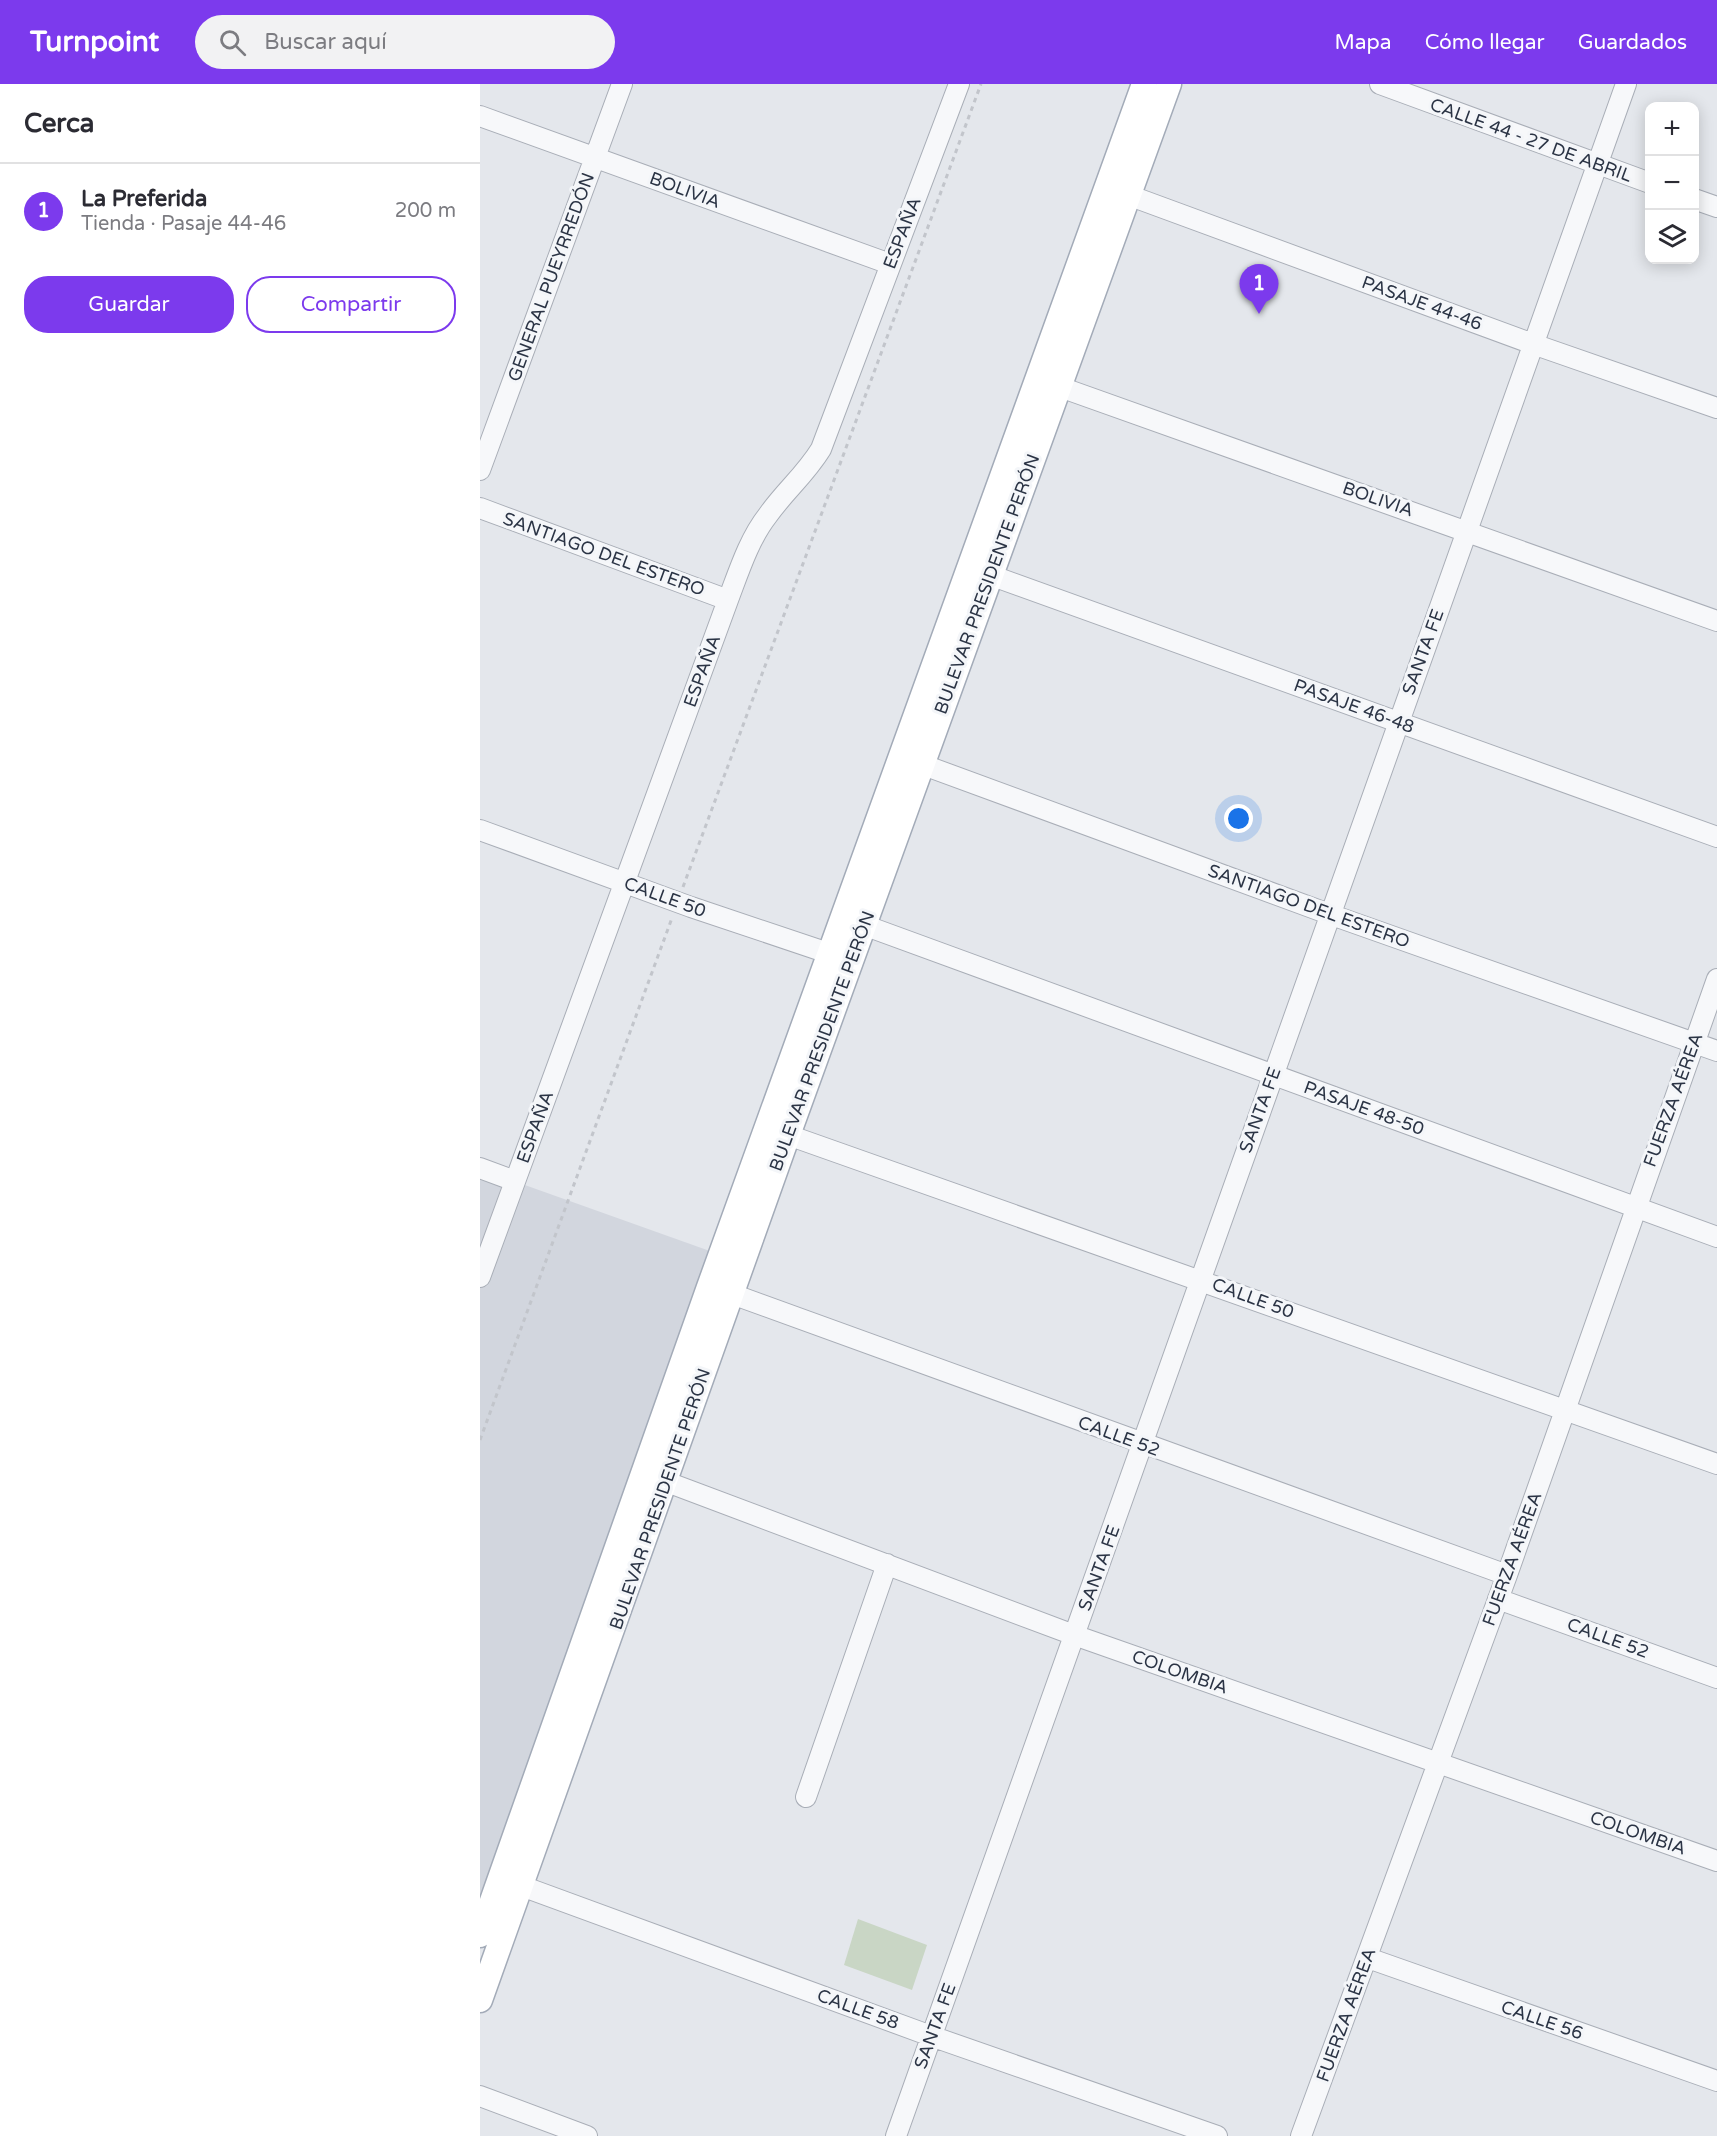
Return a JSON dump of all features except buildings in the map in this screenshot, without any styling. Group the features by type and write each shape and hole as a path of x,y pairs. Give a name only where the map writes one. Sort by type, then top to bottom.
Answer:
{"main road":[{"name":"BULEVAR PRESIDENTE PERÓN","path":"480,2001 511,1882 912,760 1038,380 1144,84"},
{"name":"BULEVAR PRESIDENTE PERÓN","path":"912,760 990,575 1061,387 1169,84"},
{"name":"BULEVAR PRESIDENTE PERÓN","path":"656,1478 732,1294 788,1135 841,957"},
{"name":"BULEVAR PRESIDENTE PERÓN","path":"480,1935 511,1882"}],"street":[{"name":"GENERAL PUEYRREDÓN","path":"480,470 622,84"},
{"name":"ESPAÑA","path":"480,1277 728,600 754,536 768,515 806,473 821,449 959,84"},
{"name":"CALLE 44 - 27 DE ABRIL","path":"1380,84 1645,181"},
{"name":"SANTA FE","path":"896,2136 1626,84"},
{"name":"BOLIVIA","path":"480,116 890,264"},
{"name":"PASAJE 44-46","path":"1128,195 1533,344 1717,408"},
{"path":"1699,200 1717,207"},
{"name":"BOLIVIA","path":"1038,380 1466,530 1717,621"},
{"name":"SANTIAGO DEL ESTERO","path":"480,508 728,600"},
{"name":"PASAJE 46-48","path":"990,575 1717,837"},
{"name":"SANTIAGO DEL ESTERO","path":"912,760 1329,914 1717,1051"},
{"name":"CALLE 50","path":"480,830 678,902 841,957"},
{"name":"PASAJE 48-50","path":"853,921 1717,1237"},
{"name":"FUERZA AÉREA","path":"1301,2136 1507,1575 1717,979"},
{"name":"CALLE 50","path":"788,1135 1717,1464"},
{"path":"480,1168 515,1181"},
{"name":"CALLE 52","path":"732,1294 1143,1445 1507,1575"},
{"name":"COLOMBIA","path":"656,1478 1074,1635 1717,1861"},
{"path":"806,1797 887,1564"},
{"name":"CALLE 52","path":"1498,1599 1717,1678"},
{"name":"CALLE 58","path":"511,1882 931,2036 1217,2136"},
{"name":"CALLE 56","path":"1368,1958 1717,2081"},
{"path":"480,2096 587,2136"}],"path":[{"path":"480,1440 981,84"}],"shaded area":[{"path":"480,1169 721,1255 480,1925"}],"green space":[{"path":"858,1919 927,1945 912,1990 844,1965"}],"place":[{"name":"La Preferida","path":"1259,314"}]}
